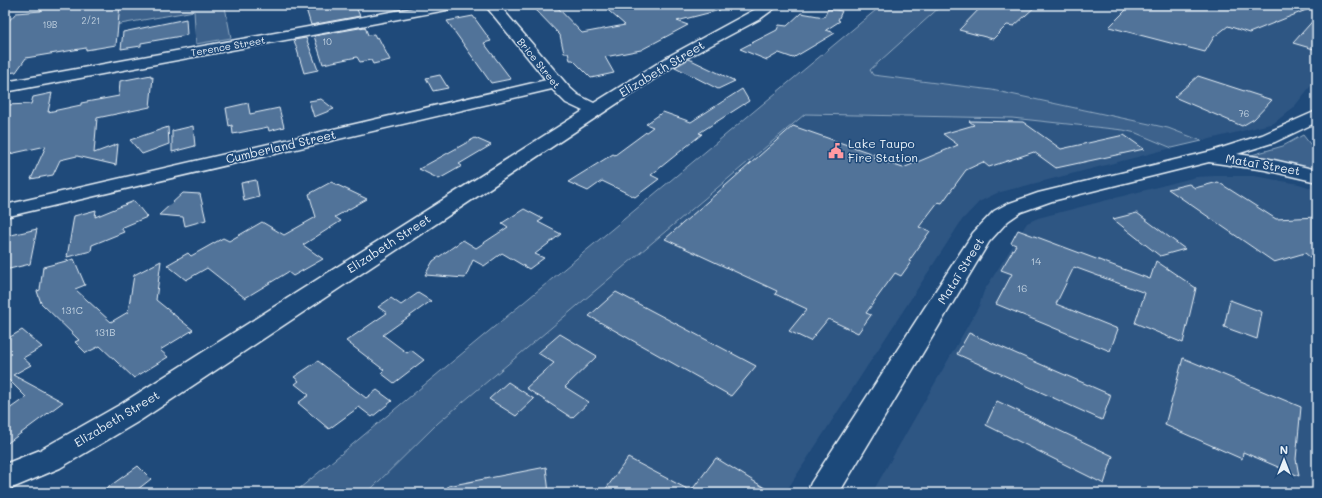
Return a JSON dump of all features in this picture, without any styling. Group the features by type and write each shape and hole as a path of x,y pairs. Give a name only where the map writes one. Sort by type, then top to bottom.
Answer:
{"street":[{"name":"Terence Street","path":"5,87 452,5"},
{"name":"Brice Street","path":"492,5 556,83 572,99 595,110"},
{"name":"Elizabeth Street","path":"5,478 50,459 131,412 676,58 755,16 772,5"},
{"name":"Cumberland Street","path":"5,211 556,83"},
{"name":"Mataī Street","path":"822,493 981,238 1001,216 1014,208 1046,198 1252,146 1316,120"},
{"name":"Mataī Street","path":"1209,156 1265,164 1317,176"}],"shaded area":[{"path":"113,5 237,5 225,7 231,38 196,44 194,11 109,26"},
{"path":"882,5 942,5 870,70 873,75 992,90 1168,128 1202,141 1172,148 1136,133 1123,130 1012,118 805,114 438,423 367,493 294,493"},
{"path":"942,5 1317,5 1317,78 1294,107 1274,123 1202,141 1168,128 992,90 873,75 870,70"},
{"path":"805,114 1012,118 1123,130 1136,133 1172,148 997,193 979,202 962,220 785,493 367,493 438,423"},
{"path":"1303,135 1317,153 1317,170 1248,156 1283,146"},
{"path":"1254,176 1299,184 1317,190 1317,493 872,493 979,306 984,291 1027,223 1038,218 1196,177"}],"building":[{"path":"120,5 116,45 86,50 86,48 26,58 16,72 5,73 5,25 16,13 41,11 42,6"},
{"path":"333,5 355,5 360,16 311,25 306,9"},
{"path":"555,5 582,33 625,25 602,5 720,5 720,10 677,21 688,25 641,50 605,57 614,73 591,78 573,60 570,60 568,53 564,53 560,35 535,9"},
{"path":"983,5 1037,5 1014,26 1007,25 993,39 959,30"},
{"path":"1131,5 1316,6 1249,33 1228,26 1214,37 1205,52 1109,27"},
{"path":"828,9 842,11 838,20 840,21 826,30 835,33 793,58 779,53 767,60 740,49 777,30 779,25 787,26 801,13 824,17"},
{"path":"473,16 491,41 484,43 511,79 491,83 447,21"},
{"path":"1317,16 1317,50 1293,43"},
{"path":"186,19 187,35 141,43 141,46 121,49 123,32"},
{"path":"365,27 368,35 374,34 376,38 378,37 390,60 373,64 371,60 360,62 357,57 323,64 314,36"},
{"path":"306,38 318,70 304,73 294,40"},
{"path":"689,59 735,81 718,89 675,67"},
{"path":"151,75 151,78 153,77 150,107 97,118 94,153 118,144 116,165 77,156 60,160 53,175 31,179 46,146 5,155 5,105 31,104 33,97 52,93 48,112 81,105 81,103 119,96 120,81"},
{"path":"440,75 448,88 433,91 426,78"},
{"path":"1198,76 1272,100 1254,119 1242,126 1174,97"},
{"path":"742,89 749,101 699,133 702,134 651,175 659,179 635,197 602,181 588,191 568,182 613,154 615,155 653,127 646,124 663,112 691,122"},
{"path":"321,99 334,109 314,117 309,101"},
{"path":"248,103 250,114 279,108 284,127 269,131 268,127 233,134 232,125 229,126 226,108"},
{"path":"969,121 1023,122 1061,149 1124,135 1144,149 1056,168 1034,152 989,167 983,162 966,170 942,203 938,202 919,227 930,231 909,261 911,262 901,276 895,273 866,313 871,315 858,333 828,319 810,341 789,331 807,309 775,294 777,291 665,239 793,126 876,155 873,158 903,168 958,145 943,134 974,125"},
{"path":"193,126 195,146 172,152 172,131"},
{"path":"168,127 169,144 142,154 130,140"},
{"path":"475,138 491,145 459,164 462,166 439,179 419,169"},
{"path":"256,180 259,197 244,201 241,183"},
{"path":"331,182 367,199 335,217 341,221 303,245 323,259 293,276 288,272 245,298 207,268 186,280 167,265 188,253 191,256 223,238 229,241 262,222 284,235 316,217 309,194"},
{"path":"1218,182 1276,219 1317,217 1317,263 1305,253 1274,262 1168,189 1189,184 1195,188"},
{"path":"183,193 200,194 206,220 185,226 183,217 159,215"},
{"path":"134,201 147,217 121,228 124,232 92,245 91,251 67,257 74,216 96,210 95,217"},
{"path":"524,209 543,219 538,222 561,234 535,254 544,258 529,269 502,253 484,266 473,260 465,278 425,275 433,261 463,240 476,248 508,227 502,223"},
{"path":"1137,213 1185,249 1160,256 1113,219"},
{"path":"37,229 30,264 5,270 5,244 7,236"},
{"path":"1018,230 1150,279 1156,261 1196,288 1183,343 1135,323 1145,293 1074,267 1056,304 1118,329 1110,351 996,304 1012,274 1001,270 1016,245 1011,243"},
{"path":"74,259 85,285 75,289 111,322 128,312 134,275 161,261 156,300 193,330 160,350 168,357 134,378 100,346 86,353 75,342 79,340 41,303 37,291 40,290 43,267"},
{"path":"616,292 756,366 731,396 589,316"},
{"path":"418,293 431,301 383,335 407,353 411,350 424,360 394,383 381,373 384,370 346,341 387,313 378,307 391,298 401,305"},
{"path":"1230,300 1262,312 1257,339 1224,327"},
{"path":"22,330 42,347 23,358 31,365 13,375 63,402 5,445 5,412 26,397 7,378 5,380 5,340"},
{"path":"969,333 1111,395 1102,420 957,354"},
{"path":"560,334 597,356 565,387 589,402 572,418 526,388 554,363 538,353"},
{"path":"1183,358 1301,407 1296,459 1299,476 1243,452 1242,459 1165,425"},
{"path":"318,361 366,398 377,390 392,401 372,417 359,407 329,429 298,403 309,395 295,384 299,381 294,377"},
{"path":"508,382 534,399 516,416 489,399"},
{"path":"997,401 1113,456 1104,484 986,425"},
{"path":"628,458 691,491 716,458 773,493 603,493"},
{"path":"138,466 151,479 133,493 100,493"},
{"path":"546,467 549,493 448,493 448,486"}],"place":[{"name":"Lake Taupo Fire Station","path":"836,151"}]}
